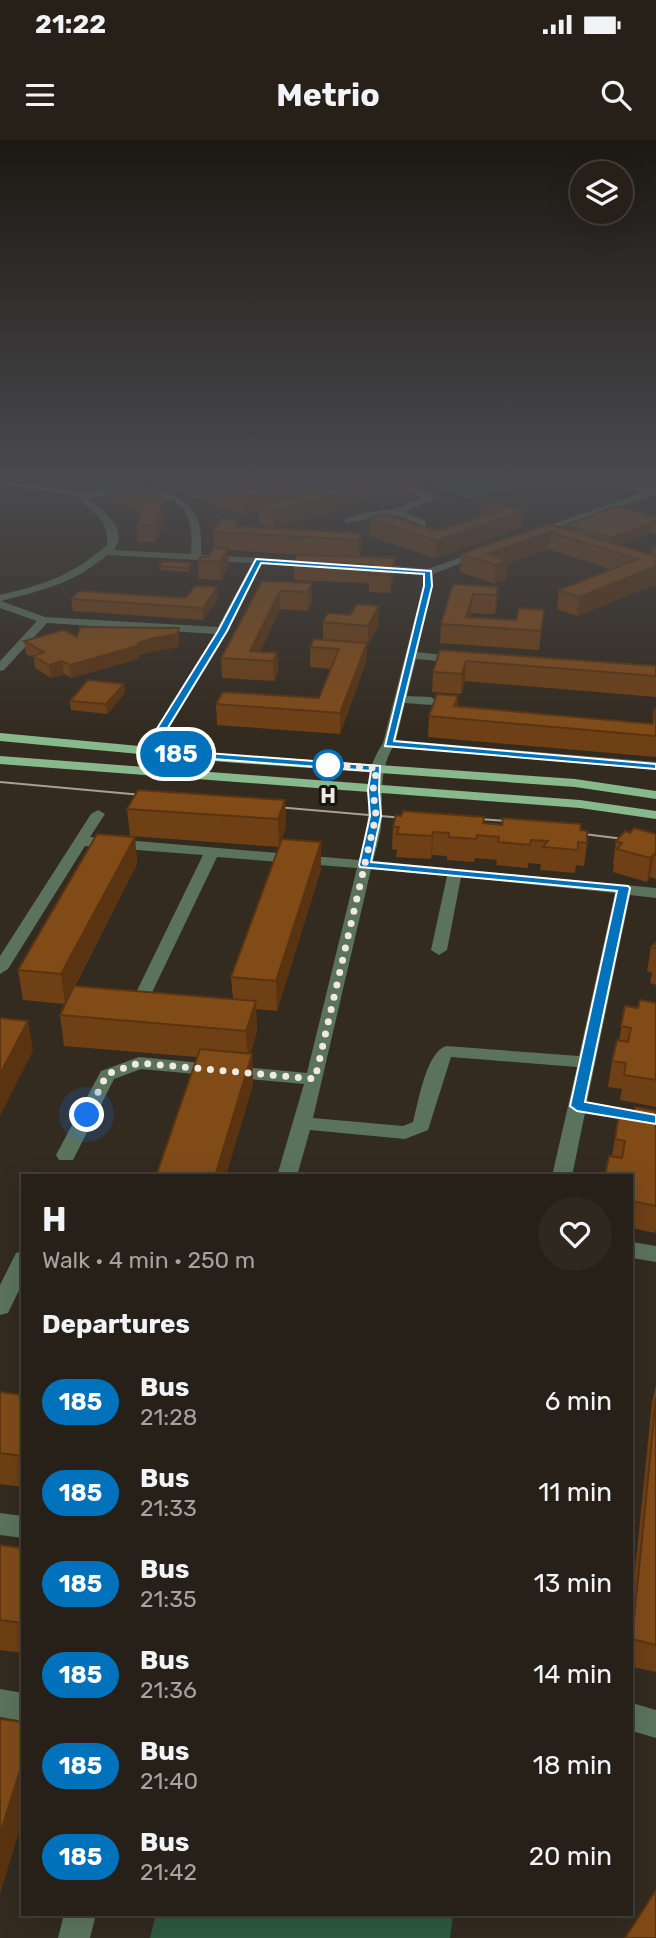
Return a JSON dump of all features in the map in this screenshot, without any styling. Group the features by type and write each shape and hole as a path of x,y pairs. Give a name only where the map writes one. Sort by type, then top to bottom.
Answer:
{"main road":[{"path":"0,737 148,751 575,783 656,795"},
{"path":"0,760 580,804 656,815"}],"street":[{"path":"0,598 47,586 82,571 91,564"},
{"path":"148,751 222,631 257,564"},
{"path":"314,564 335,565"},
{"path":"363,566 428,572 451,564"},
{"path":"288,1174 315,1079 376,816 373,790 377,761 389,743 401,699 428,586 428,572"},
{"path":"0,604 44,620 222,631"},
{"path":"2,662 44,620"},
{"path":"412,655 479,662"},
{"path":"401,699 431,701"},
{"path":"389,743 656,766"},
{"path":"3,960 98,814"},
{"path":"81,841 455,872 656,893"},
{"path":"138,1007 212,851"},
{"path":"439,950 455,872"},
{"path":"562,1174 624,888"},
{"path":"302,1123 405,1133 414,1131 421,1126 440,1059 446,1052 586,1062"},
{"path":"66,1154 107,1074 122,1067 139,1063 315,1079"},
{"path":"577,1106 656,1119"},
{"path":"633,1250 656,1254"},
{"path":"0,1307 21,1263"},
{"path":"0,1524 21,1527"},
{"path":"0,1703 21,1707"},
{"path":"633,1717 656,1724"},
{"path":"74,1938 80,1916"}],"green space":[{"path":"156,1916 453,1916 450,1938 150,1938"}],"building":[{"path":"161,564 190,564 188,568 159,566"},
{"path":"344,564 394,564 391,575 369,574 372,565"},
{"path":"625,564 656,564 579,597 559,590"},
{"path":"262,581 312,583 308,592 280,591 250,651 277,653 273,661 221,658"},
{"path":"453,584 498,587 496,595 473,594 466,617 516,620 519,608 544,610 541,631 441,624"},
{"path":"195,586 217,587 203,608 71,599 79,591 186,598"},
{"path":"357,604 379,606 368,626 323,622 328,613 350,615"},
{"path":"80,627 179,628 177,634 150,639 138,643 137,646 70,665 62,661 49,665 33,656 44,652 24,641 64,630 77,637"},
{"path":"314,639 367,643 340,713 216,704 223,692 319,698 339,649 310,647"},
{"path":"440,650 656,666 656,676 466,661 462,674 433,672"},
{"path":"88,680 124,684 106,704 70,701"},
{"path":"437,694 458,696 454,706 653,724 656,709 656,736 429,716"},
{"path":"138,790 285,800 278,819 127,809"},
{"path":"403,811 484,817 483,823 502,825 503,818 581,824 580,830 587,831 587,843 578,842 578,850 543,847 548,841 531,840 530,845 498,842 499,837 477,835 476,839 449,837 449,833 433,832 432,836 397,834 399,827 393,827 396,815 401,816"},
{"path":"634,828 656,834 656,855 650,858 617,849 622,843 616,841 625,831 630,833"},
{"path":"97,834 135,837 61,974 18,970"},
{"path":"282,839 321,842 276,981 231,977"},
{"path":"74,986 256,1001 246,1031 60,1015"},
{"path":"640,1000 656,1003 656,1080 624,1075 626,1063 612,1061 617,1040 628,1042 631,1028 621,1026 625,1006 638,1008"},
{"path":"0,1018 28,1021 0,1074"},
{"path":"200,1049 252,1054 216,1174 157,1174"},
{"path":"635,1107 656,1111 656,1206 633,1201 633,1174 605,1174 609,1156 622,1158 625,1141 615,1139 619,1114 633,1117"},
{"path":"0,1392 21,1395 21,1456 0,1453"},
{"path":"656,1398 656,1645 633,1639"},
{"path":"0,1545 21,1548 21,1623 0,1620"},
{"path":"0,1719 21,1722 21,1767 0,1834"},
{"path":"656,1890 656,1938 625,1938"}],"tram line":[{"path":"0,782 153,796"},
{"path":"265,806 415,819"},
{"path":"465,818 520,822"},
{"path":"568,832 656,843"}],"bus line":[{"name":"185","path":"257,564 222,631 148,751 377,768 373,790 376,816 365,865 624,888 577,1106 656,1119"},
{"name":"185","path":"311,564 428,572 428,586 389,743 656,766"}],"place":[{"name":"H","path":"328,765"}],"route":[{"path":"87,1115 107,1074 139,1063 315,1079 376,816 373,790 377,768 328,765"}]}
